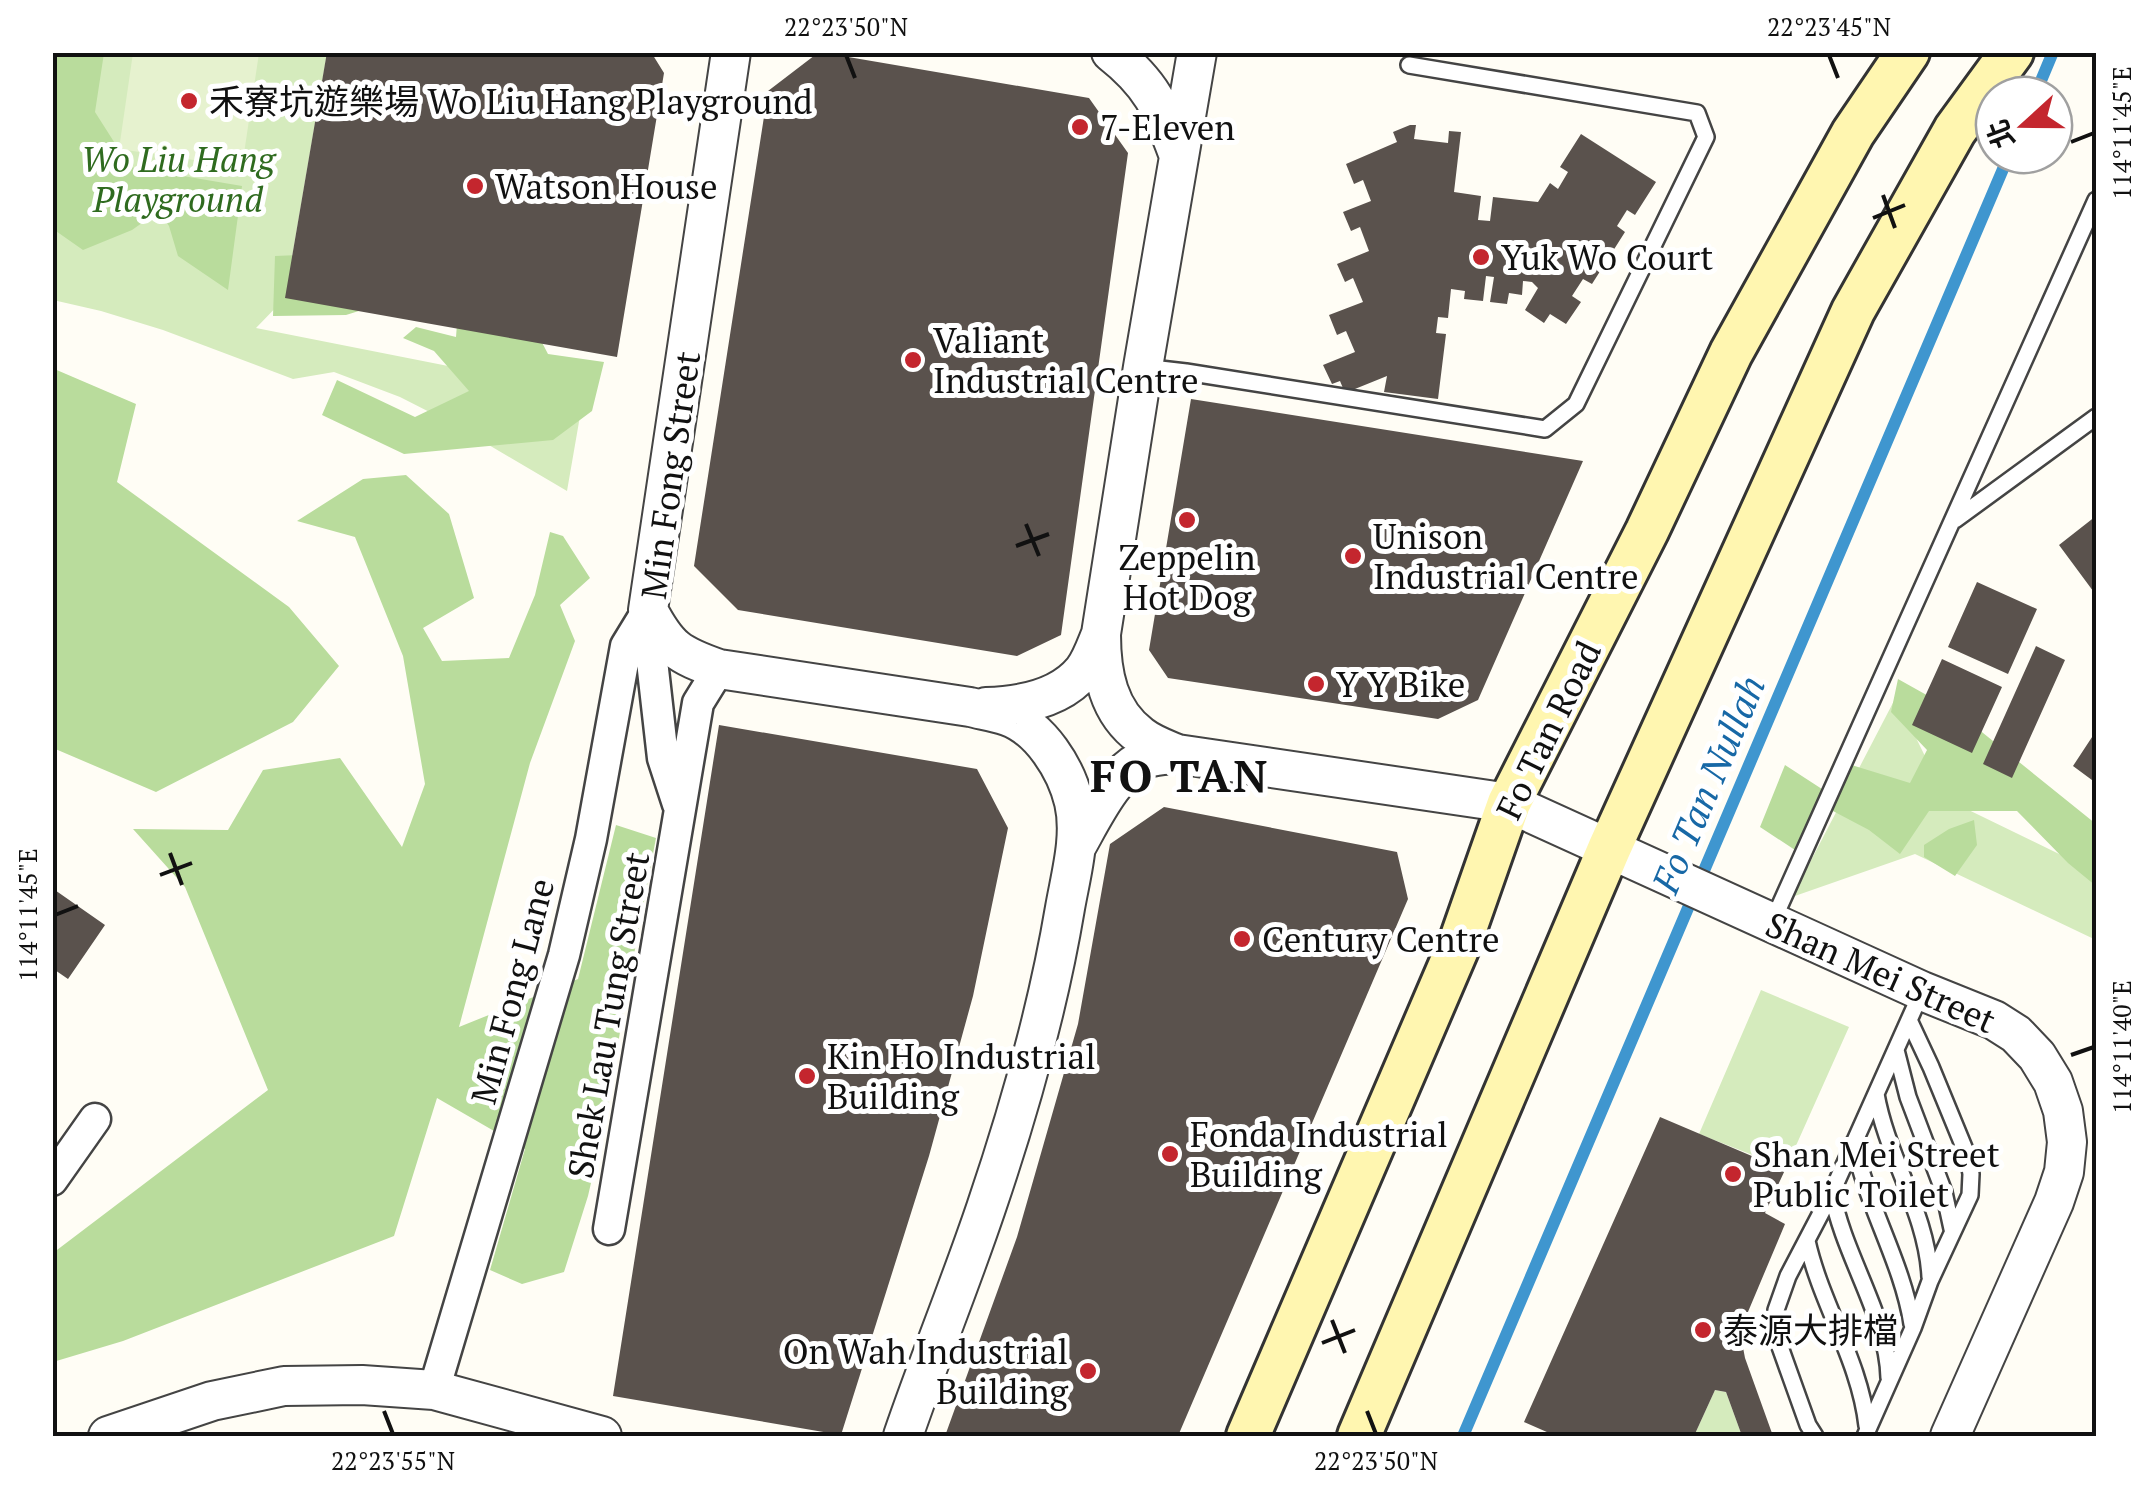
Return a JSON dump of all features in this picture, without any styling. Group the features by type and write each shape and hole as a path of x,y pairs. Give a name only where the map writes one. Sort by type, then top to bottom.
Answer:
{"main road":[{"name":"Fo Tan Road","path":"1248,1436 1461,940 1509,803 1648,531 1732,353 1853,132 1908,52"},
{"path":"1359,1436 1609,849 1854,312 1955,130 2012,52"}],"street":[{"name":"Min Fong Street","path":"731,52 648,610 663,639 688,659 719,669 970,707"},
{"path":"1110,52 1133,70 1160,106 1179,157"},
{"path":"1177,754 1142,737 1122,718 1110,696 1101,665 1102,634 1143,367 1196,52"},
{"name":"Shek Lau Tung Street","path":"648,610 664,758 681,814"},
{"name":"Min Fong Lane","path":"434,1390 564,955 592,839 626,646 648,610"},
{"path":"970,707 1033,701 1060,690 1083,670 1102,634"},
{"name":"Shek Lau Tung Street","path":"609,1228 698,703 719,669"},
{"path":"903,1436 986,1209 1012,1122 1060,940 1076,847 1075,806 1064,770 1041,739 1010,716 970,707"},
{"path":"1076,847 1128,768 1146,758 1177,754 1509,803"},
{"name":"Shan Mei Street","path":"1509,803 1772,923 1916,1006 1994,1020 2016,1034 2037,1056 2064,1111 2068,1142 2064,1172 1950,1436"},
{"path":"52,1180 94,1119"},
{"path":"108,1436 212,1402 284,1386 362,1385 434,1390 602,1436"}],"lane":[{"path":"1143,367 1545,429 1576,404 1706,137 1696,113 1409,65"},
{"path":"1772,923 2095,208"},
{"path":"1952,522 2096,417"},
{"path":"1815,1436 1779,1344 1776,1310 1788,1276 1832,1192 1916,1006"},
{"path":"1866,1433 1970,1195 1968,1157 1931,1067 1916,1006"},
{"path":"1896,1050 1908,1096 1944,1192 1952,1233"},
{"path":"1876,1094 1886,1138 1924,1234 1930,1281"},
{"path":"1854,1142 1864,1184 1904,1288 1912,1328"},
{"path":"1832,1192 1836,1215 1884,1340 1889,1382"},
{"path":"1807,1241 1818,1280 1859,1382 1866,1433"}],"green space":[{"path":"53,52 104,53 95,112 130,167 242,186 228,290 178,256 169,226 159,211 132,230 83,250 53,229"},
{"name":"Wo Liu Hang Playground","path":"53,53 327,53 285,298 256,328 584,393 567,491 455,425 400,397 334,372 293,379 163,330 53,300"},
{"name":"禾寮坑遊樂場 Wo Liu Hang Playground","path":"133,53 259,53 242,167 119,149"},
{"path":"299,255 378,305 346,315 273,316 275,256"},
{"path":"459,298 523,306 548,354 604,362 592,411 553,440 404,454 322,415 337,380 415,417 469,391 434,351 403,338 416,327 456,337"},
{"path":"52,368 136,404 117,482 289,607 339,666 293,722 156,792 53,748"},
{"path":"406,475 449,514 474,598 423,628 442,661 509,658 535,595 550,532 563,536 590,578 560,605 575,641 530,763 459,1027 578,979 616,825 656,838 605,1122 588,1196 564,1272 522,1284 490,1270 525,1149 437,1098 394,1236 123,1341 53,1362 53,1253 268,1090 185,887 133,829 228,830 263,770 340,758 402,847 425,784 403,656 355,537 297,521 363,479"},
{"path":"1898,679 1957,712 2096,824 2096,886 2017,811 1929,811 1900,854 1869,830 1831,810 1845,763 1910,783 1927,750 1891,712"},
{"path":"1896,697 1946,799 2096,872 2096,940 1915,854 1792,897"},
{"path":"1785,765 1825,791 1798,852 1760,827"},
{"path":"1974,820 1977,845 1955,876 1924,857 1924,845 1949,829"},
{"path":"1761,990 1849,1027 1786,1168 1699,1134"},
{"path":"1715,1390 1726,1392 1742,1436 1694,1436"}],"building":[{"name":"Watson House","path":"327,52 651,52 664,73 617,357 285,298"},
{"name":"Valiant Industrial Centre","path":"819,52 1089,98 1128,153 1061,635 1017,656 738,610 694,566 768,91"},
{"name":"Yuk Wo Court","path":"1416,125 1414,139 1448,143 1449,131 1461,132 1454,192 1481,196 1478,220 1490,221 1493,197 1538,202 1550,183 1558,189 1568,172 1560,167 1581,134 1656,182 1635,215 1627,210 1617,226 1625,232 1592,284 1583,279 1572,296 1581,302 1566,324 1550,314 1544,323 1525,310 1538,288 1532,282 1523,281 1522,295 1509,293 1507,304 1490,302 1494,277 1486,276 1483,301 1464,299 1465,291 1451,289 1448,318 1438,317 1436,333 1446,334 1438,399 1384,392 1387,376 1345,393 1340,381 1332,384 1323,365 1355,352 1346,331 1337,335 1329,315 1363,302 1353,278 1345,282 1337,264 1369,251 1360,227 1351,231 1343,212 1371,201 1363,180 1354,184 1346,164 1397,142 1393,132"},
{"name":"Unison Industrial Centre","path":"1191,399 1583,461 1478,700 1438,719 1168,678 1149,650"},
{"path":"2096,516 2096,595 2059,545"},
{"path":"1977,582 2037,609 2008,674 1948,647"},
{"path":"2036,646 2065,660 2012,778 1983,764"},
{"path":"1942,659 2002,687 1972,753 1912,725"},
{"name":"Kin Ho Industrial Building","path":"719,725 977,769 1008,828 973,996 929,1156 841,1435 613,1396"},
{"path":"2096,731 2096,783 2073,766"},
{"path":"1164,807 1397,852 1408,899 1178,1436 945,1436 1017,1237 1078,1024 1110,844"},
{"path":"52,888 105,925 68,979 52,968"},
{"path":"1660,1117 1785,1170 1765,1213 1785,1224 1741,1337 1773,1436 1742,1436 1726,1392 1715,1390 1694,1436 1556,1436 1524,1422"}],"waterway":[{"name":"Fo Tan Nullah","path":"2043,75 2053,52"},
{"name":"Fo Tan Nullah","path":"1463,1436 2000,175"}],"place":[{"name":"禾寮坑遊樂場 Wo Liu Hang Playground","path":"189,101"},
{"name":"7-Eleven","path":"1080,127"},
{"name":"Watson House","path":"475,186"},
{"name":"Yuk Wo Court","path":"1481,257"},
{"name":"Valiant Industrial Centre","path":"913,360"},
{"name":"Zeppelin Hot Dog","path":"1187,520"},
{"name":"Unison Industrial Centre","path":"1353,556"},
{"name":"Y Y Bike","path":"1316,684"},
{"name":"Century Centre","path":"1242,939"},
{"name":"Kin Ho Industrial Building","path":"807,1076"},
{"name":"Fonda Industrial Building","path":"1170,1154"},
{"name":"Shan Mei Street Public Toilet","path":"1733,1174"},
{"name":"泰源大排檔","path":"1703,1330"},
{"name":"On Wah Industrial Building","path":"1088,1371"}],"district":[{"name":"FO TAN","path":"1180,775"}]}
